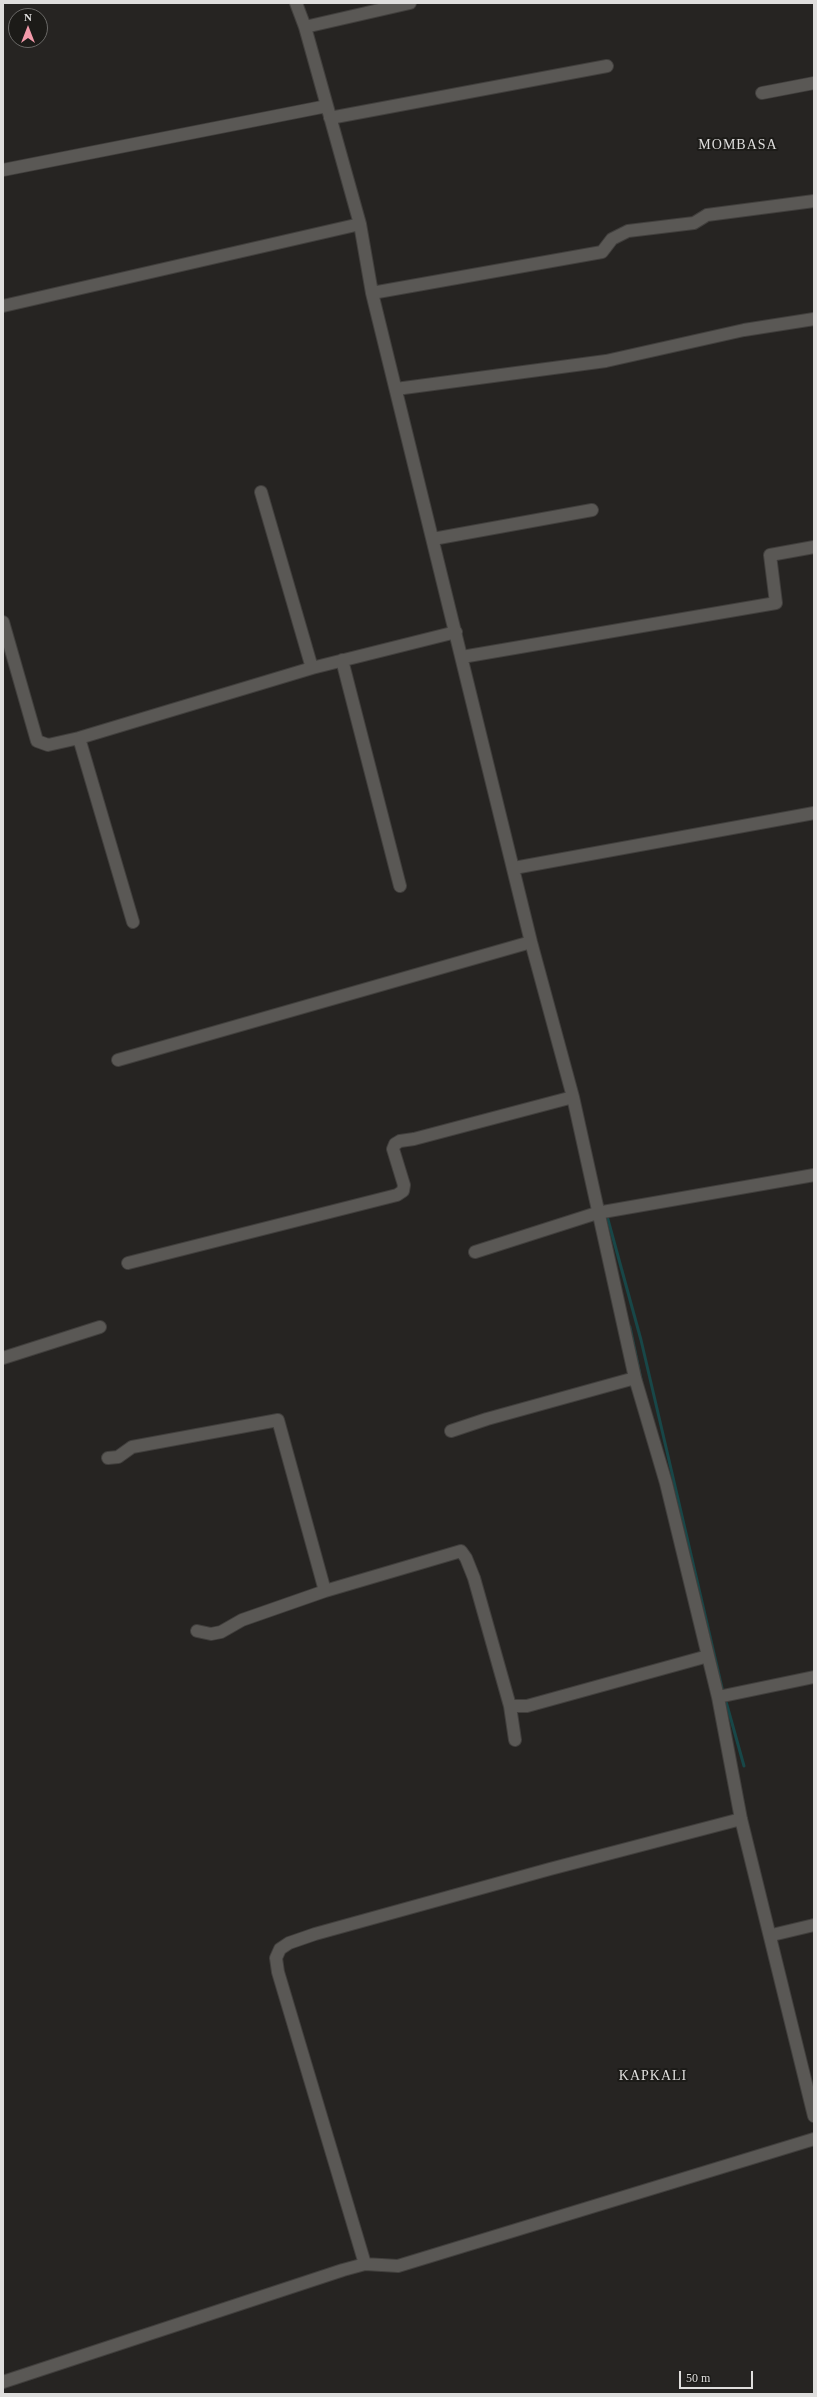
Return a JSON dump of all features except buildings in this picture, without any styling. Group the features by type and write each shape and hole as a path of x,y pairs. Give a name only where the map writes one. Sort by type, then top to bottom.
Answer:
{"street":[{"path":"296,3 305,27 360,224 372,293 531,942 573,1097 597,1213 635,1378 666,1483 718,1697 741,1819 772,1935 814,2116"},
{"path":"305,27 410,3"},
{"path":"330,118 607,66"},
{"path":"762,93 814,83"},
{"path":"3,170 327,106"},
{"path":"372,293 602,252 612,239 628,231 694,224 707,215 814,201"},
{"path":"3,306 360,224"},
{"path":"396,389 606,361 744,330 814,319"},
{"path":"261,492 312,668"},
{"path":"433,539 592,510"},
{"path":"462,657 776,603 770,555 814,547"},
{"path":"3,622 37,741 55,746 312,668 456,632"},
{"path":"342,660 400,886"},
{"path":"79,738 133,922"},
{"path":"514,868 814,813"},
{"path":"118,1060 531,942"},
{"path":"128,1263 398,1195 403,1191 404,1185 393,1149 395,1144 400,1141 414,1139 573,1097"},
{"path":"475,1252 597,1213 814,1174"},
{"path":"3,1358 100,1326"},
{"path":"451,1431 487,1419 635,1378"},
{"path":"108,1458 118,1457 132,1447 278,1420 325,1591"},
{"path":"197,1631 211,1634 221,1632 242,1620 325,1591 461,1551 470,1565 474,1578 510,1706 515,1740"},
{"path":"510,1706 527,1706 708,1656"},
{"path":"718,1697 814,1677"},
{"path":"365,2264 278,1972 276,1958 280,1949 316,1934 550,1869 741,1819"},
{"path":"772,1935 814,1925"},
{"path":"3,2382 365,2264 398,2266 814,2139"}],"waterway":[{"path":"607,1216 641,1340 723,1692"},
{"path":"630,1327 641,1379"},
{"path":"725,1698 744,1766"}],"district":[{"name":"MOMBASA","path":"738,145"},
{"name":"KAPKALI","path":"653,2076"}]}
